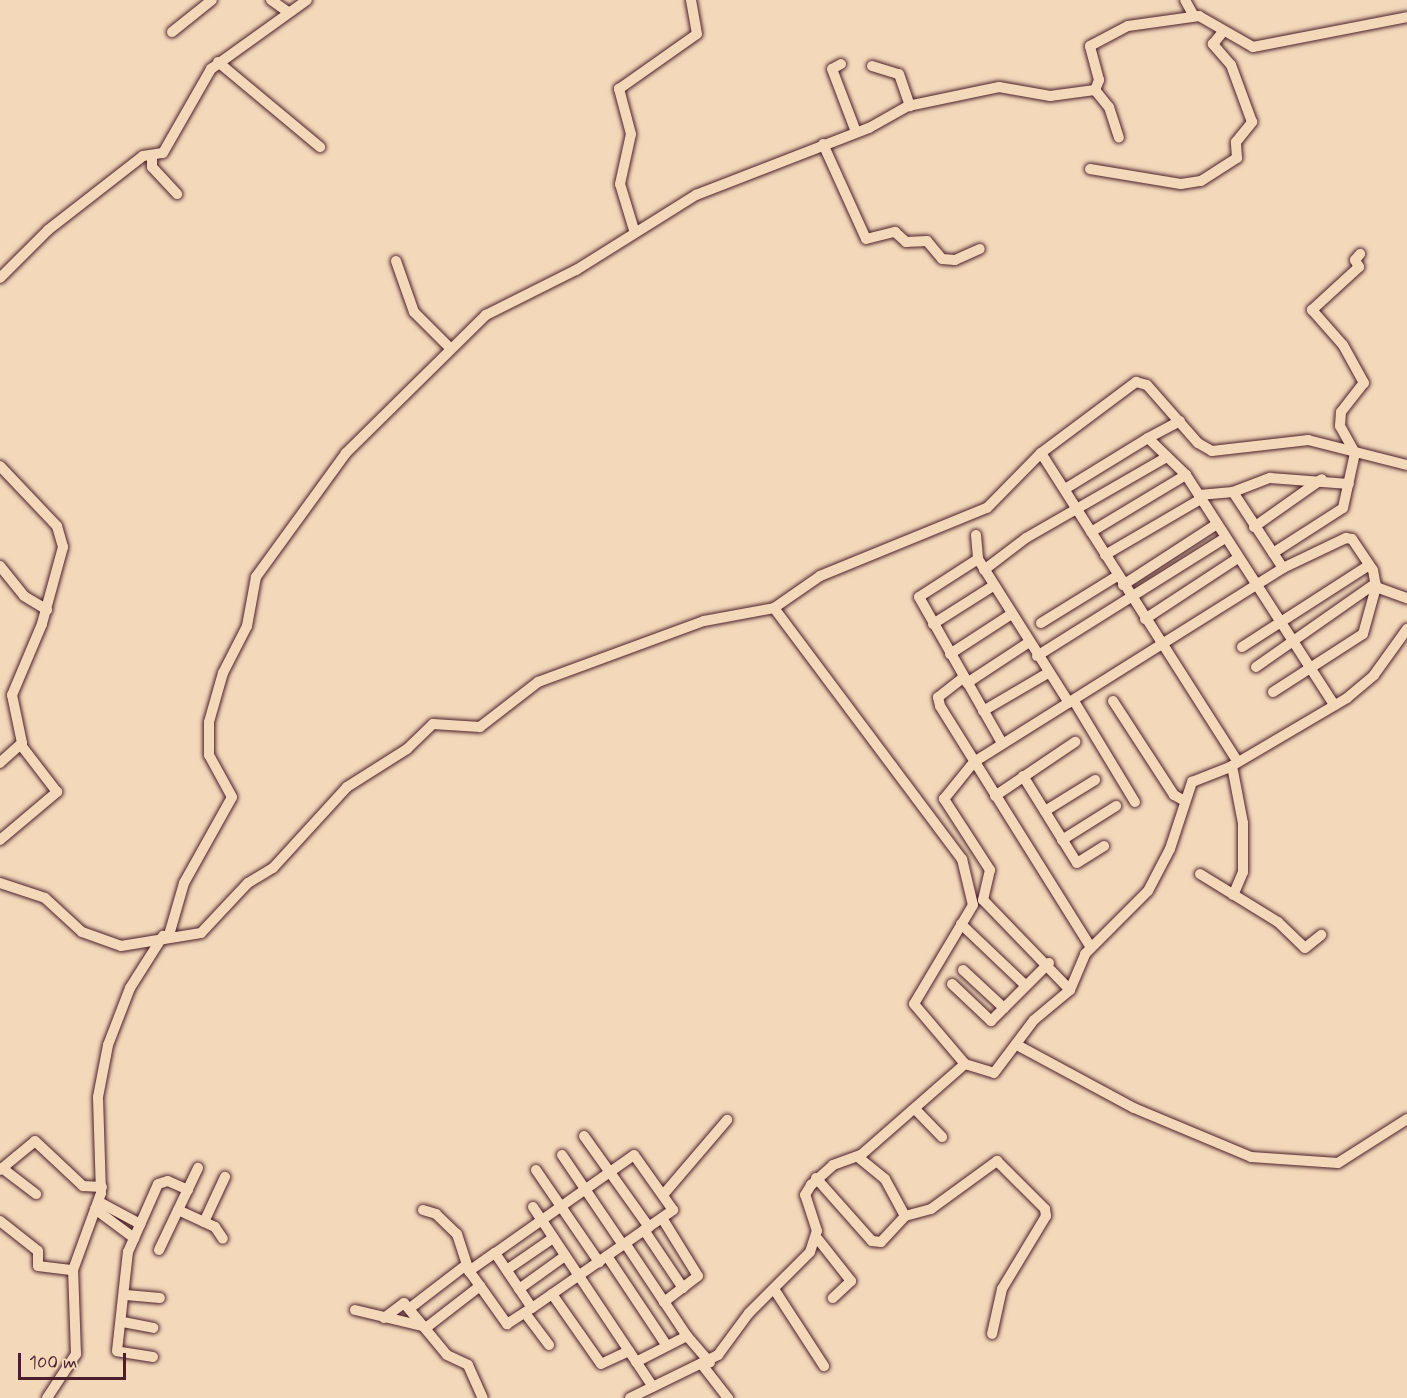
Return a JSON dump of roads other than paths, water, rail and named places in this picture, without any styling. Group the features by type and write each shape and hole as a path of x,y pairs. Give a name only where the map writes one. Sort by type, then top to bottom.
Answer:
{"street":[{"path":"172,32 212,0"},
{"path":"271,0 288,12"},
{"path":"0,278 48,230 143,156 166,149 218,62 270,30 288,12 306,0"},
{"path":"634,230 620,184 631,134 619,89 697,34 692,0"},
{"path":"1187,1 1194,16 1222,33 1253,47 1407,17"},
{"path":"47,1398 76,1354 73,1270 97,1206 102,1186 98,1097 108,1045 130,988 166,935 184,883 204,855 232,797 209,755 209,722 223,673 247,626 256,577 346,453 486,315 576,270 634,230 696,195 856,132 910,106 999,87 1050,96 1095,90 1100,85 1090,46 1094,40 1128,26 1194,16"},
{"path":"1090,169 1181,184 1200,181 1237,158 1236,142 1252,122 1231,65 1213,44 1222,33"},
{"path":"218,62 320,147"},
{"path":"841,64 832,69 856,132"},
{"path":"872,66 899,74 910,106"},
{"path":"1095,90 1109,107 1119,137"},
{"path":"823,144 866,239 895,232 906,242 927,242 942,259 955,260 980,249"},
{"path":"152,155 152,167 177,194"},
{"path":"1273,554 1342,508 1349,484 1355,453 1340,424 1344,405 1364,382 1343,345 1312,310 1359,267 1355,260 1360,254"},
{"path":"396,261 414,312 452,349"},
{"path":"0,883 45,898 91,938 122,946 208,928 248,883 273,868 347,787 407,749 433,724 480,727 538,682 704,621 774,608 820,576 987,508 1041,453 1136,382 1148,385 1198,443 1221,453 1308,440 1407,465"},
{"path":"1065,489 1180,421"},
{"path":"1148,438 1165,458 1186,475 1281,622 1309,670 1334,705"},
{"path":"1041,453 1235,764 1243,873 1233,895"},
{"path":"984,570 1026,538 1165,458"},
{"path":"0,466 61,535 62,560 47,610 12,695 21,745 56,795 0,840"},
{"path":"1091,532 1186,475"},
{"path":"1105,555 1200,497 1233,492 1270,478 1322,479 1349,484"},
{"path":"1254,527 1322,479"},
{"path":"1233,492 1283,568"},
{"path":"1041,623 1217,524"},
{"path":"976,535 978,559 1010,615 1048,673 1071,702 1135,802"},
{"path":"1070,990 1049,963 985,902 990,870 945,803 974,762 1002,743 1258,586 1283,568 1350,537 1369,565 1376,585 1363,634 1274,692"},
{"path":"1037,656 1225,538"},
{"path":"1145,619 1238,558"},
{"path":"978,559 920,594 933,624 1002,743"},
{"path":"1242,647 1369,565"},
{"path":"0,566 24,596 47,610"},
{"path":"1376,585 1407,597"},
{"path":"1256,667 1376,585"},
{"path":"933,624 993,586"},
{"path":"774,608 960,855 973,905 914,1000 965,1064 994,1073 1034,1020 1070,990 1090,948 1133,911 1161,871 1183,800 1192,782 1235,764 1334,705 1374,675 1407,629"},
{"path":"950,654 1010,615"},
{"path":"1028,643 938,699 974,762 1090,948"},
{"path":"983,711 1048,673"},
{"path":"1113,701 1174,795 1183,800"},
{"path":"995,796 1075,742"},
{"path":"0,763 21,745"},
{"path":"1023,776 1077,863 1104,846"},
{"path":"1046,812 1095,780"},
{"path":"1062,840 1116,806"},
{"path":"1200,874 1278,922 1305,948 1321,935"},
{"path":"961,924 1025,985"},
{"path":"952,984 991,1021 1049,963"},
{"path":"963,970 1004,1008"},
{"path":"1017,1045 1134,1108 1251,1157 1338,1163 1407,1119"},
{"path":"833,1298 850,1281 817,1238 805,1195 816,1178 858,1157 965,1064"},
{"path":"915,1109 942,1137"},
{"path":"663,1196 727,1120"},
{"path":"584,1136 683,1288"},
{"path":"36,1194 1,1169 34,1142 83,1186 102,1186"},
{"path":"562,1155 707,1364 728,1398"},
{"path":"410,1308 467,1268 495,1253 634,1155 673,1210 507,1324 467,1268 457,1234 440,1216 423,1210"},
{"path":"858,1157 879,1172 905,1216"},
{"path":"816,1178 875,1243 905,1216 931,1209 997,1161 1045,1209 1046,1216 1003,1286 992,1334"},
{"path":"159,1251 198,1168"},
{"path":"536,1170 667,1346"},
{"path":"204,1222 225,1177"},
{"path":"153,1357 117,1351 126,1295 128,1252 159,1184 168,1181 188,1190"},
{"path":"97,1206 140,1224"},
{"path":"97,1206 134,1238"},
{"path":"533,1207 653,1387"},
{"path":"178,1210 204,1222 223,1239"},
{"path":"662,1218 698,1274 664,1302"},
{"path":"0,1221 38,1251 37,1265 73,1270"},
{"path":"508,1269 553,1238"},
{"path":"630,1398 707,1364 774,1289 802,1266 817,1238"},
{"path":"495,1253 508,1269 549,1345"},
{"path":"519,1289 565,1256"},
{"path":"355,1310 427,1327 480,1286"},
{"path":"774,1289 824,1366"},
{"path":"552,1294 601,1364 629,1351"},
{"path":"126,1295 160,1298"},
{"path":"384,1318 401,1302 410,1308 447,1355 468,1365 483,1398"},
{"path":"123,1322 153,1328"},
{"path":"636,1362 687,1336"}]}
